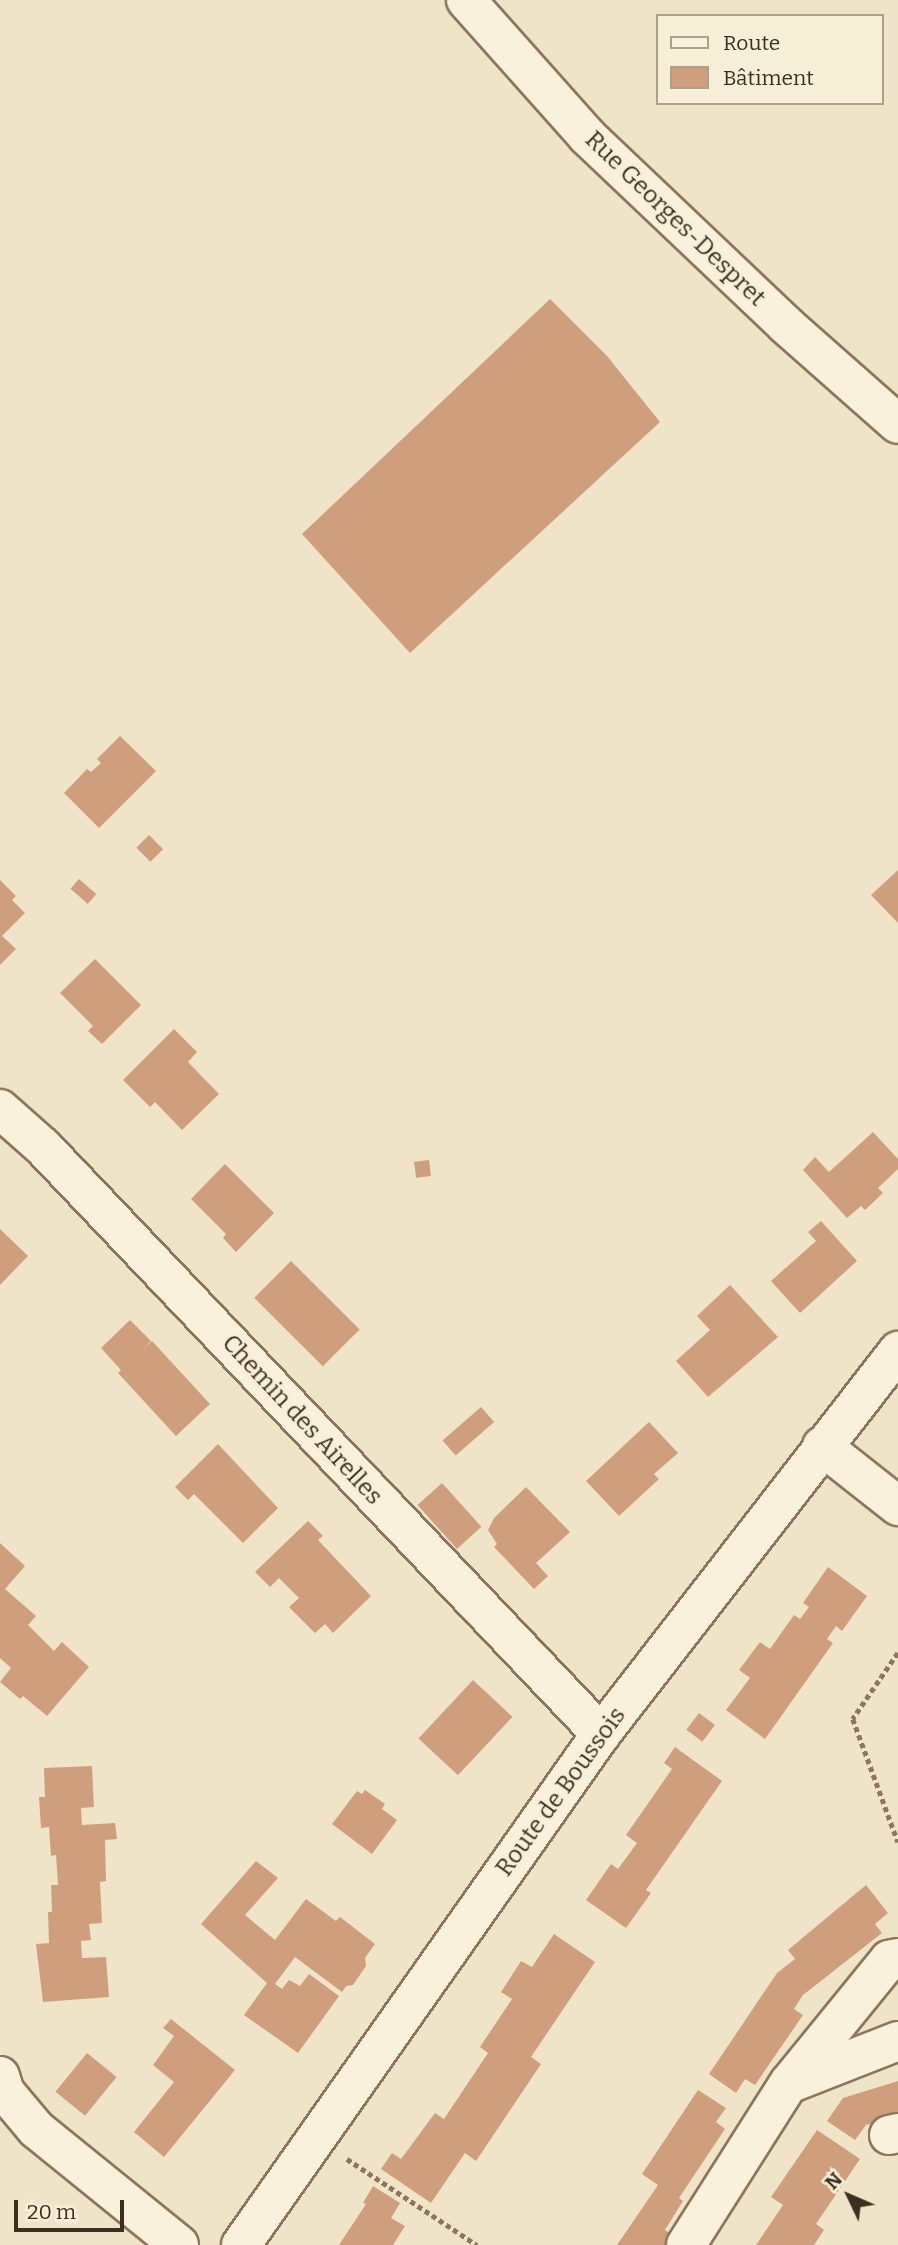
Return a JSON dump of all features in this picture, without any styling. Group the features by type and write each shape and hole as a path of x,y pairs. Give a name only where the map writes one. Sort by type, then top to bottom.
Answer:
{"street":[{"name":"Rue Georges-Despret","path":"466,0 587,136 786,324 898,424"},
{"name":"Chemin des Airelles","path":"0,1109 52,1156 601,1734"},
{"name":"Route de Boussois","path":"241,2245 601,1734 898,1351"},
{"path":"822,1446 898,1506"},
{"path":"686,2245 789,2083 889,1960 898,1958"},
{"path":"789,2083 898,2041"},
{"path":"0,2076 5,2092 36,2129 178,2245"}],"path":[{"path":"898,1653 853,1718 898,1842"},
{"path":"316,2138 478,2245"}],"building":[{"path":"550,299 607,356 660,422 410,653 302,534"},
{"path":"120,736 156,771 99,828 64,793 87,769 91,772 101,763 97,759"},
{"path":"149,835 163,849 150,862 136,848"},
{"path":"898,870 898,923 871,895"},
{"path":"79,879 96,894 88,904 70,889"},
{"path":"0,880 16,896 12,900 25,913 2,936 16,949 0,965"},
{"path":"95,959 141,1005 102,1044 88,1031 93,1026 60,993"},
{"path":"174,1029 197,1052 188,1062 219,1094 182,1130 155,1102 150,1107 123,1080"},
{"path":"873,1132 898,1159 898,1169 878,1188 883,1193 865,1210 861,1206 847,1218 803,1170 815,1157 829,1172"},
{"path":"429,1160 431,1176 416,1178 414,1162"},
{"path":"225,1164 274,1213 236,1252 223,1238 226,1234 191,1199"},
{"path":"821,1221 857,1261 800,1313 771,1281 816,1241 808,1232"},
{"path":"0,1229 28,1256 0,1285"},
{"path":"291,1261 360,1330 323,1366 254,1298"},
{"path":"730,1285 778,1337 708,1397 676,1361 710,1330 697,1316"},
{"path":"130,1320 151,1341 143,1349 152,1341 210,1404 176,1436 118,1373 121,1370 101,1348"},
{"path":"481,1407 494,1422 456,1456 443,1440"},
{"path":"649,1422 678,1453 654,1474 659,1479 619,1516 586,1481"},
{"path":"218,1444 278,1508 243,1543 194,1494 188,1500 175,1487"},
{"path":"442,1483 481,1527 457,1549 417,1505"},
{"path":"526,1487 570,1532 536,1563 548,1576 534,1589 494,1547 497,1544 488,1530 494,1518"},
{"path":"308,1521 323,1536 318,1540 371,1596 333,1633 325,1624 315,1633 289,1607 299,1598 279,1578 270,1587 255,1572"},
{"path":"0,1543 25,1566 5,1589 36,1616 28,1625 54,1651 62,1642 89,1667 47,1716 23,1696 20,1699 0,1682 11,1668 0,1658"},
{"path":"828,1567 867,1596 842,1631 836,1626 827,1639 833,1643 765,1739 726,1710 750,1678 739,1670 760,1642 770,1649 794,1615 800,1619 809,1607 803,1603"},
{"path":"473,1680 512,1717 458,1775 418,1739"},
{"path":"699,1713 715,1725 702,1742 686,1730"},
{"path":"675,1747 722,1781 646,1890 651,1893 626,1928 586,1900 611,1864 618,1869 637,1843 626,1835 672,1769 664,1763"},
{"path":"92,1766 94,1807 81,1808 82,1825 115,1823 117,1839 105,1840 106,1881 100,1882 102,1923 89,1924 91,1940 81,1941 82,1958 106,1957 109,1997 43,2002 36,1944 49,1943 51,1885 58,1885 56,1855 51,1856 49,1827 41,1828 39,1797 45,1797 44,1768"},
{"path":"365,1790 385,1804 382,1809 397,1820 372,1854 332,1824 357,1791 362,1794"},
{"path":"256,1861 278,1878 245,1915 275,1940 306,1899 336,1921 340,1917 375,1944 365,1958 366,1966 353,1985 346,1986 342,1992 295,1957 275,1984 282,1989 289,1980 300,1986 309,1974 339,1996 298,2053 244,2015 267,1983 201,1924"},
{"path":"866,1885 888,1913 875,1924 882,1933 803,1995 794,2009 803,2015 755,2085 745,2079 736,2093 709,2074 777,1973 795,1959 788,1950"},
{"path":"554,1934 595,1962 531,2057 541,2064 476,2161 465,2153 431,2203 381,2169 392,2153 401,2159 435,2113 444,2119 488,2053 480,2047 512,1999 501,1992 521,1961 532,1967"},
{"path":"171,2019 235,2070 164,2157 134,2132 174,2082 153,2065 174,2036 163,2028"},
{"path":"87,2053 117,2077 85,2116 56,2092"},
{"path":"898,2081 898,2116 866,2125 855,2140 827,2121 843,2098"},
{"path":"698,2090 726,2108 716,2122 725,2129 679,2198 683,2201 665,2230 675,2236 669,2245 617,2245 658,2185 642,2174"},
{"path":"817,2130 860,2159 816,2224 824,2230 814,2245 756,2245 783,2205 771,2197"},
{"path":"373,2186 400,2203 391,2218 405,2226 393,2245 339,2245 366,2204 363,2203"}]}
